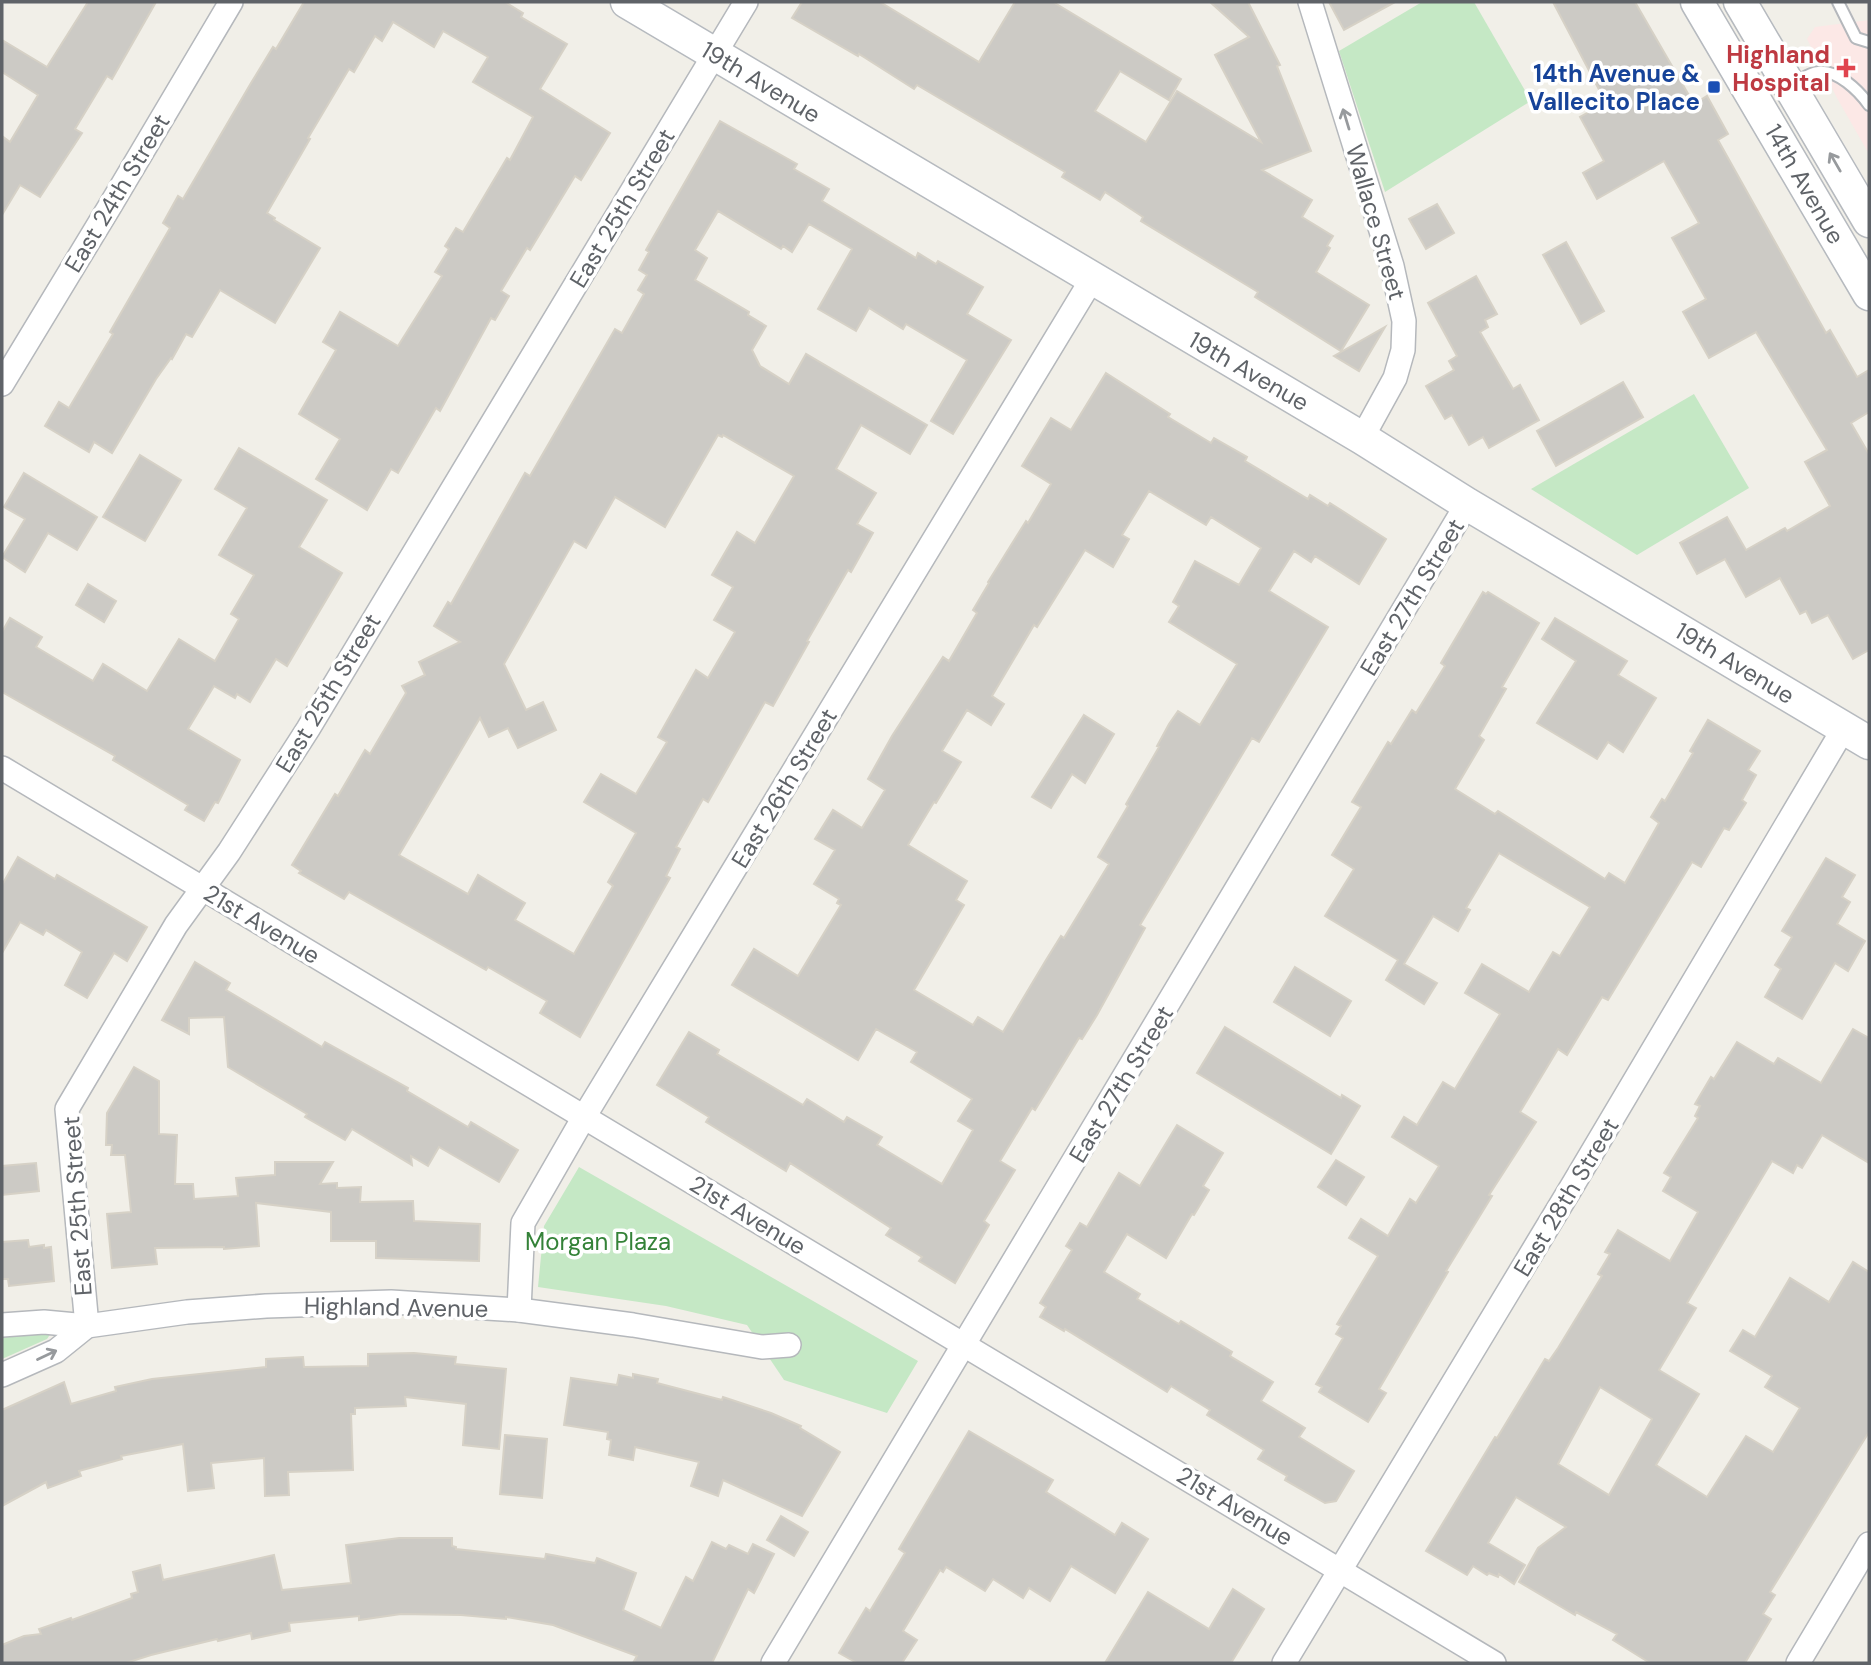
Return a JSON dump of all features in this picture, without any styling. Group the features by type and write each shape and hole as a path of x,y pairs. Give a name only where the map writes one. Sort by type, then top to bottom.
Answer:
{"street":[{"name":"East 24th Street","path":"2,383 231,2"},
{"name":"19th Avenue","path":"627,2 1362,438 1467,504 1856,736"},
{"name":"East 25th Street","path":"2,1375 56,1351 87,1326 67,1109 176,925 229,852 307,729 746,2"},
{"name":"Wallace Street","path":"1310,2 1392,266 1404,321 1403,350 1395,378 1362,438"},
{"path":"1705,15 1746,4"},
{"name":"14th Avenue","path":"1746,4 1790,86 1869,221"},
{"name":"14th Avenue","path":"1705,15 1869,294"},
{"name":"East 26th Street","path":"519,1310 523,1223 584,1117 1092,279"},
{"name":"East 27th Street","path":"774,1663 1467,504"},
{"name":"East 28th Street","path":"1284,1663 1581,1172 1856,736"},
{"name":"21st Avenue","path":"2,768 1494,1663"},
{"name":"Highland Avenue","path":"2,1325 44,1322 87,1326 187,1312 391,1302 519,1310 632,1325 762,1347 789,1345"},
{"path":"1798,1663 1869,1544"}],"lane":[{"path":"1838,2 1856,38 1869,42"},
{"path":"1790,86 1817,72 1831,73 1860,92 1869,105"}],"shaded area":[{"name":"Highland Hospital","path":"1869,20 1869,154 1807,39 1815,27"}],"green space":[{"path":"1422,2 1474,2 1531,101 1385,192 1339,51"},
{"path":"1694,394 1749,488 1637,555 1531,489"},
{"name":"Morgan Plaza","path":"579,1167 918,1361 887,1413 784,1380 747,1325 666,1306 538,1287 544,1226"},
{"path":"44,1331 51,1333 47,1339 2,1359 2,1335"}],"building":[{"path":"88,2 156,2 112,79 107,76 75,129 82,133 40,197 20,185 2,215 2,136 10,142 38,95 2,72 2,40 47,67"},
{"path":"304,2 505,2 523,13 521,17 567,44 540,89 610,133 581,180 575,176 530,250 527,248 501,291 509,296 495,320 491,318 440,411 436,408 398,473 391,469 367,510 316,479 340,439 299,414 336,350 323,342 340,312 398,346 442,276 435,272 449,249 445,246 456,228 463,232 507,158 510,160 533,117 473,82 488,57 443,31 434,47 393,22 382,41 375,36 354,72 349,69 308,138 310,139 267,213 320,248 275,323 220,290 192,337 186,334 172,359 156,379 112,453 94,442 89,452 45,426 59,402 69,408 113,334 110,332 170,228 163,223 178,196 183,199 273,47 276,49"},
{"path":"802,2 880,2 979,62 1015,2 1053,2 1181,79 1169,100 1120,71 1095,111 1146,142 1177,91 1261,142 1215,55 1249,37 1210,2 1248,2 1280,65 1277,66 1311,151 1262,170 1312,200 1302,217 1333,236 1327,246 1330,248 1316,272 1369,305 1341,351 1255,297 1258,292 1141,221 1143,217 1105,192 1100,200 1062,177 1065,172 917,85 914,89 859,54 858,56 792,18"},
{"path":"1329,2 1395,2 1344,30"},
{"path":"1553,2 1635,2 1694,104 1707,96 1728,134 1718,140 1826,333 1830,330 1857,377 1869,370 1869,412 1851,423 1869,454 1869,650 1853,659 1828,615 1812,623 1806,611 1800,614 1780,578 1746,597 1725,559 1697,574 1680,543 1727,517 1746,550 1785,528 1787,531 1830,506 1805,462 1827,450 1756,332 1709,358 1683,312 1706,299 1672,238 1699,223 1664,161 1597,199 1583,173 1604,161 1580,117 1596,108 1594,105 1604,99"},
{"path":"720,121 797,164 794,169 829,189 822,201 916,258 918,253 936,264 938,261 983,287 967,314 1011,340 953,434 931,421 967,360 906,324 903,329 869,308 856,331 818,309 852,249 809,224 792,252 783,246 781,249 718,211 695,250 707,258 695,280 749,312 748,315 766,326 752,350 760,366 789,384 806,354 927,425 910,454 861,425 836,469 876,493 857,524 873,533 851,572 848,570 773,706 765,702 708,802 703,799 676,847 680,849 666,876 670,878 580,1037 540,1013 547,1001 488,967 486,970 349,892 344,899 299,873 301,871 292,865 365,750 370,754 406,693 402,686 425,675 419,662 460,642 434,626 448,602 451,604 525,473 530,476 615,329 622,333 644,294 638,290 647,275 639,270 649,252 646,250","holes":["718,435 723,435 794,476 755,543 737,532 712,575 733,587 714,620 735,632 708,678 696,670 658,737 667,742 636,794 601,774 584,802 636,833 608,882 613,886 574,954 515,920 525,903 478,875 468,894 399,855 480,718 489,737 508,728 518,748 556,730 543,702 526,710 504,664 574,541 586,548 615,497 665,527"]},
{"path":"1437,204 1454,233 1426,249 1409,219"},
{"path":"1566,242 1604,311 1581,324 1543,255"},
{"path":"1476,276 1497,314 1485,320 1488,327 1480,332 1513,389 1520,385 1539,420 1489,448 1483,437 1469,445 1452,415 1445,419 1426,386 1454,370 1449,361 1457,356 1428,303"},
{"path":"1385,327 1359,371 1334,356"},
{"path":"1106,373 1170,414 1168,417 1211,443 1214,438 1247,457 1245,461 1308,499 1310,495 1328,506 1330,503 1386,539 1359,584 1315,556 1311,562 1294,551 1269,591 1328,627 1259,742 1252,738 1140,925 1145,928 1097,1015 1082,1039 1079,1038 1035,1110 1032,1108 1000,1161 1015,1170 984,1221 989,1225 955,1283 919,1261 922,1257 886,1235 891,1228 790,1163 786,1171 706,1122 709,1117 657,1085 689,1032 719,1050 717,1054 803,1105 807,1099 844,1122 847,1117 882,1137 877,1145 942,1184 973,1130 958,1121 972,1099 911,1062 917,1052 876,1029 858,1060 732,985 754,949 798,976 841,905 837,903 839,899 814,884 835,850 815,839 833,810 862,828 885,790 868,779 943,657 949,661 977,613 973,610 988,582 1051,484 1022,466 1051,418 1071,430","holes":["1149,491 1206,525 1211,517 1261,548 1239,585 1195,561 1173,602 1179,606 1169,622 1237,664 1200,725 1178,711 1169,724 1126,804 1128,806 1098,857 1109,864 1064,938 1061,936 1003,1032 978,1017 973,1025 914,990 964,905 956,900 967,881 908,845 961,762 942,751 967,710 991,725 1004,704 992,696 1034,625 1037,627 1085,550 1113,567 1129,539 1122,535"]},
{"path":"1623,382 1643,417 1556,466 1537,431"},
{"path":"239,448 327,500 299,547 342,573 287,666 276,659 250,702 237,694 235,698 214,686 188,729 240,760 218,803 215,802 204,821 185,810 188,805 113,760 115,756 2,692 2,632 10,618 42,637 36,647 93,681 103,664 147,691 179,639 215,661 239,619 231,614 254,575 219,555 247,508 215,489"},
{"path":"140,455 181,480 145,541 103,517"},
{"path":"24,473 97,517 77,550 48,533 25,572 2,557 25,519 4,507"},
{"path":"88,584 116,601 104,622 76,605"},
{"path":"1483,592 1488,592 1539,623 1502,687 1506,689 1479,736 1484,740 1455,789 1495,814 1498,811 1605,879 1609,873 1625,883 1659,823 1651,817 1662,799 1665,801 1693,753 1690,751 1708,720 1760,751 1748,770 1756,775 1742,800 1746,803 1729,830 1724,828 1701,867 1692,862 1608,1000 1602,997 1567,1055 1558,1049 1520,1112 1536,1122 1489,1195 1492,1196 1379,1389 1386,1393 1368,1422 1319,1392 1322,1387 1316,1384 1343,1338 1336,1334 1341,1326 1337,1324 1378,1256 1349,1238 1361,1219 1388,1236 1410,1199 1416,1203 1439,1166 1392,1137 1404,1117 1417,1125 1443,1082 1455,1089 1500,1014 1465,993 1482,964 1529,992 1553,952 1560,956 1590,907 1499,853 1466,908 1470,910 1458,931 1433,916 1404,964 1437,983 1424,1004 1386,980 1398,960 1325,916 1354,869 1332,855 1361,807 1352,802 1388,742 1391,744 1412,710 1416,713 1445,666 1441,663"},
{"path":"1555,618 1627,661 1618,675 1656,698 1623,752 1608,742 1597,759 1537,723 1576,661 1542,639"},
{"path":"1084,715 1114,734 1085,783 1072,774 1051,808 1032,797"},
{"path":"18,857 55,879 57,875 147,927 127,961 114,953 87,998 65,985 82,952 46,930 43,935 20,922 2,953 2,885"},
{"path":"1826,858 1855,875 1842,897 1850,902 1837,924 1865,941 1848,971 1835,963 1802,1019 1765,997 1781,969 1775,965 1792,937 1782,931"},
{"path":"195,962 230,983 226,990 322,1047 325,1042 408,1088 407,1091 468,1127 471,1122 518,1150 499,1182 439,1147 428,1166 411,1156 412,1165 352,1129 345,1140 305,1117 307,1114 228,1067 224,1017 189,1018 189,1034 162,1020"},
{"path":"1295,967 1351,1001 1330,1036 1274,1002"},
{"path":"1225,1027 1341,1098 1342,1095 1360,1106 1331,1154 1197,1073"},
{"path":"1853,1029 1869,1038 1869,1163 1822,1135 1802,1168 1797,1165 1793,1173 1772,1161 1687,1303 1696,1308 1659,1370 1699,1394 1656,1465 1707,1497 1746,1436 1773,1452 1800,1408 1765,1387 1772,1376 1730,1351 1743,1330 1755,1337 1790,1278 1829,1302 1853,1262 1869,1272 1869,1432 1770,1592 1775,1595 1763,1614 1771,1619 1745,1663 1650,1663 1613,1640 1617,1634 1576,1612 1575,1615 1519,1582 1538,1548 1566,1527 1516,1497 1488,1543 1525,1565 1514,1584 1499,1574 1498,1577 1489,1573 1487,1575 1473,1566 1467,1575 1426,1551 1495,1437 1497,1438 1545,1359 1549,1361 1558,1348 1602,1276 1598,1274 1610,1254 1605,1252 1618,1230 1670,1261 1698,1212 1663,1191 1671,1177 1664,1173 1698,1118 1695,1116 1700,1106 1695,1104 1737,1042 1774,1064 1778,1058 1821,1083","holes":["1600,1387 1652,1419 1609,1495 1558,1464"]},
{"path":"134,1067 159,1081 159,1134 177,1135 175,1184 193,1184 194,1199 238,1196 236,1178 275,1175 275,1162 333,1162 320,1184 337,1183 337,1188 361,1187 360,1202 413,1201 414,1221 480,1224 479,1261 376,1258 376,1241 331,1241 331,1212 256,1203 259,1246 224,1249 155,1248 157,1264 112,1268 107,1214 131,1212 125,1155 111,1155 112,1145 106,1145 107,1113"},
{"path":"1177,1125 1223,1153 1203,1186 1209,1190 1166,1258 1127,1234 1104,1272 1140,1294 1137,1299 1179,1324 1181,1321 1232,1352 1230,1356 1273,1382 1261,1401 1305,1428 1299,1437 1354,1471 1336,1501 1325,1503 1285,1480 1287,1476 1258,1459 1264,1450 1207,1415 1210,1410 1171,1386 1167,1392 1065,1329 1064,1331 1040,1317 1046,1307 1040,1303 1072,1250 1066,1246 1080,1223 1087,1227 1119,1173 1140,1186"},
{"path":"1336,1160 1364,1177 1346,1205 1318,1187"},
{"path":"36,1163 39,1191 2,1195 2,1166"},
{"path":"28,1240 29,1247 51,1247 54,1281 9,1286 8,1279 2,1279 2,1242"},
{"path":"414,1353 456,1357 455,1364 506,1369 499,1449 463,1445 466,1404 405,1397 406,1406 355,1408 355,1414 351,1414 353,1470 288,1472 289,1495 265,1496 264,1458 211,1463 214,1488 188,1491 183,1444 121,1456 122,1459 79,1471 81,1476 48,1488 46,1482 2,1506 2,1410 64,1382 71,1404 116,1391 115,1387 152,1379 266,1367 266,1359 303,1357 304,1367 368,1366 368,1354"},
{"path":"633,1374 658,1379 657,1383 722,1400 723,1397 771,1413 801,1426 800,1428 840,1452 802,1516 723,1480 718,1496 691,1486 699,1462 635,1447 633,1460 609,1455 611,1440 607,1439 608,1432 564,1425 571,1378 617,1385 619,1375 633,1378"},
{"path":"969,1431 1053,1480 1046,1492 1115,1535 1122,1523 1148,1539 1115,1593 1071,1566 1050,1601 1029,1588 1023,1598 993,1579 985,1591 946,1567 943,1572 940,1570 903,1631 917,1640 902,1663 857,1663 839,1653 866,1608 870,1611 905,1553 899,1549"},
{"path":"505,1435 547,1439 542,1498 500,1494"},
{"path":"781,1516 808,1532 794,1556 767,1540"},
{"path":"399,1538 452,1538 452,1546 456,1549 545,1559 546,1554 595,1563 597,1558 636,1573 623,1610 661,1628 686,1577 693,1581 712,1542 726,1549 729,1545 748,1554 753,1544 774,1554 754,1593 748,1589 712,1663 633,1663 637,1656 553,1625 506,1617 401,1614 359,1620 359,1616 289,1623 290,1631 252,1639 251,1633 218,1641 217,1639 126,1663 2,1663 2,1645 24,1636 41,1634 39,1629 132,1598 131,1594 138,1592 133,1572 160,1565 163,1580 274,1555 282,1590 351,1583 346,1545"},
{"path":"1233,1589 1264,1609 1231,1663 1105,1663 1148,1592 1209,1629"}],"place":[{"name":"Highland Hospital","path":"1846,68"},
{"name":"14th Avenue & Vallecito Place","path":"1714,87"}]}
